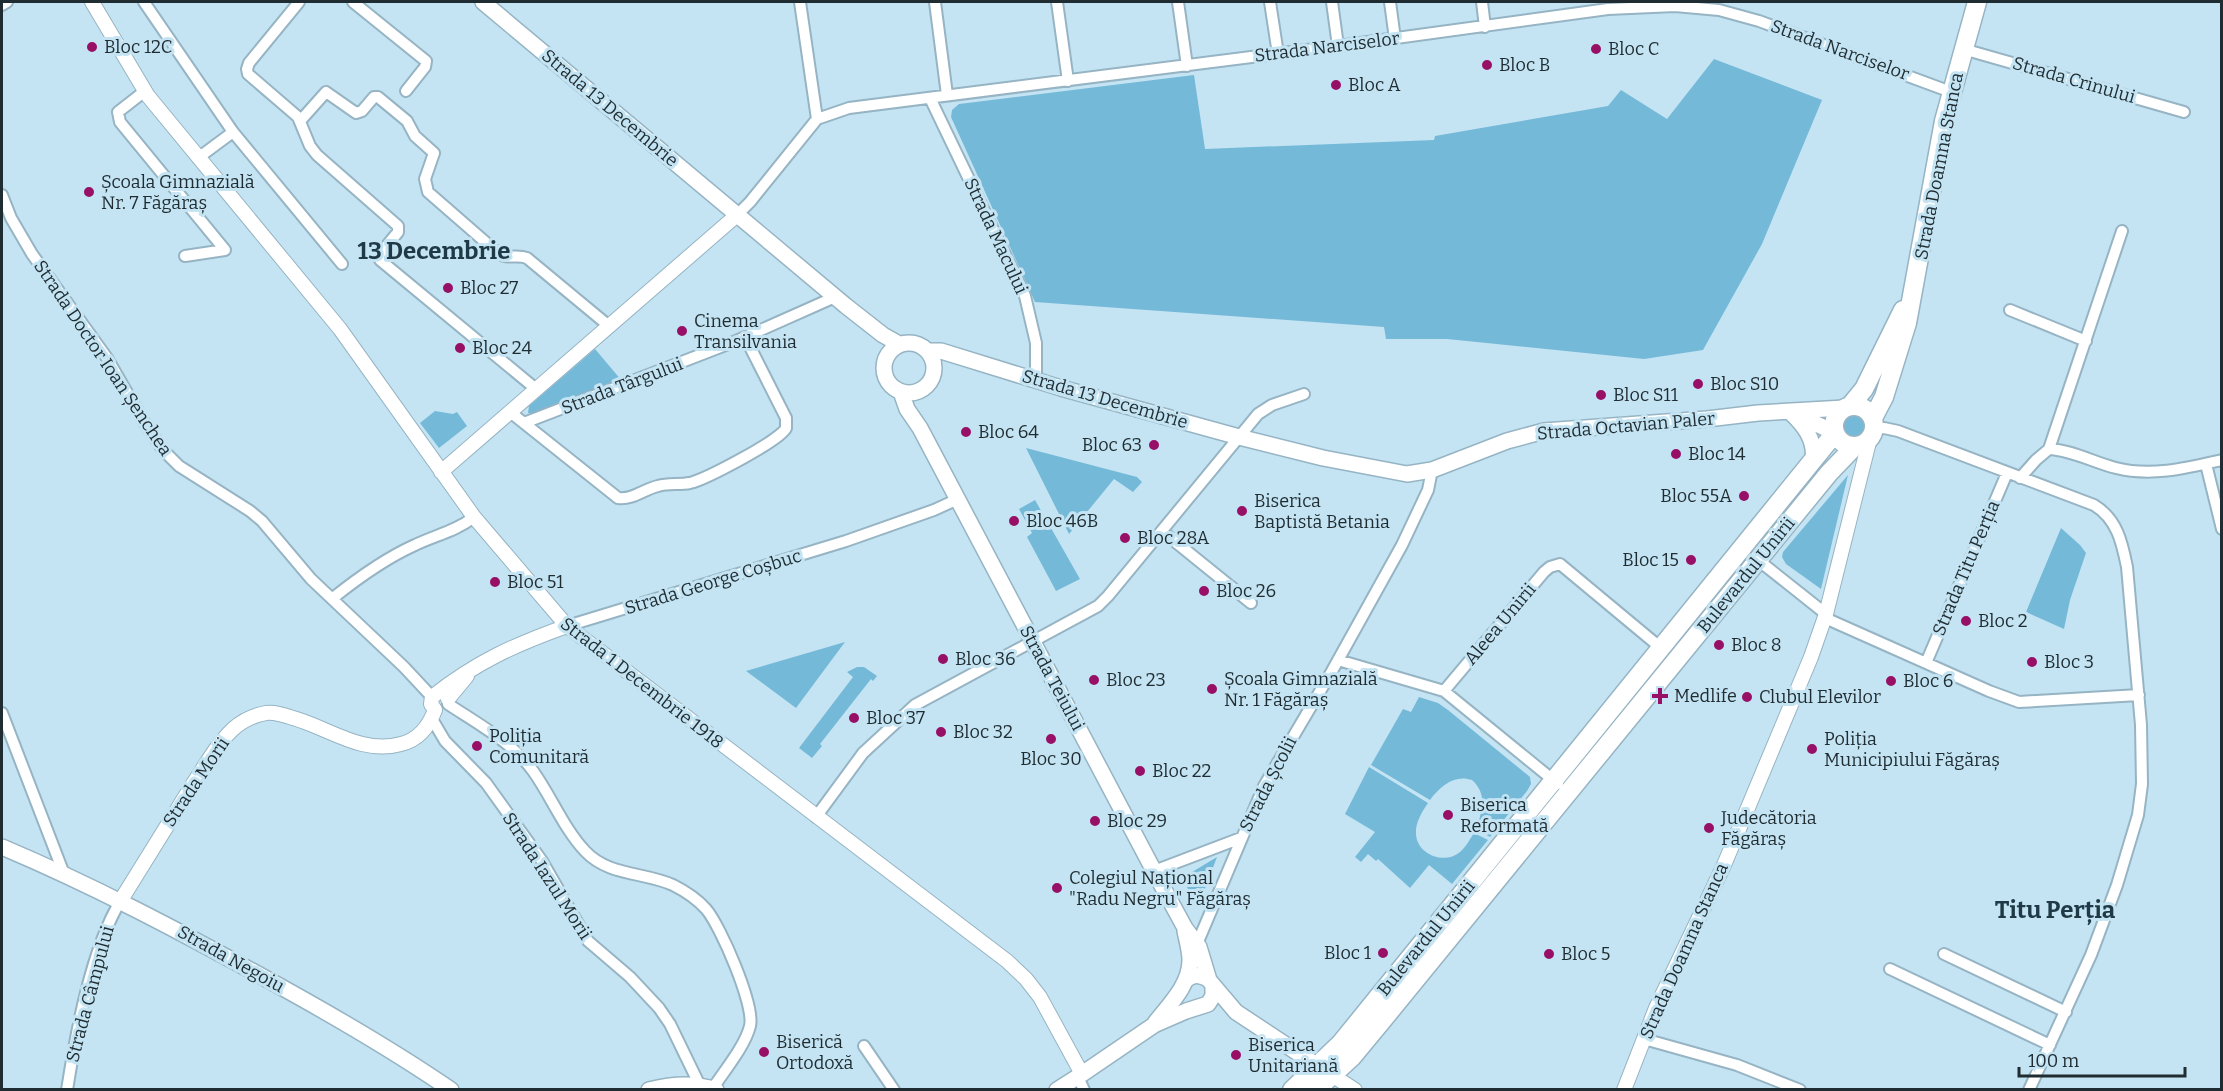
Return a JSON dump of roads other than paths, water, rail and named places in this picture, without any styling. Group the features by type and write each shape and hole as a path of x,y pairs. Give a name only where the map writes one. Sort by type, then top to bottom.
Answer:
{"main road":[{"name":"Strada 13 Decembrie","path":"483,2 869,325 899,344"},
{"name":"Strada Doamna Stanca","path":"1868,433 1882,404 1896,363 1918,269 1937,154 1951,92 1977,2"},
{"name":"Strada Doamna Stanca","path":"1847,407 1864,389 1888,338 1912,296"},
{"name":"Strada 13 Decembrie","path":"869,325 884,362"},
{"path":"914,343 927,351 934,366 931,380 921,389 909,393 901,392 890,385 886,378 884,362 892,348 899,344 914,343"},
{"name":"Strada 13 Decembrie","path":"927,351 941,351 1239,437 1323,458 1407,474 1432,470"},
{"name":"Strada 13 Decembrie","path":"934,366 951,360 972,361"},
{"name":"Strada Teiului","path":"920,428 917,403 921,389"},
{"name":"Strada Teiului","path":"901,392 1185,928"},
{"name":"Strada Octavian Paler","path":"1432,470 1507,441 1544,431 1847,407"},
{"path":"1790,412 1805,417 1835,433 1843,442 1868,433 1864,408 1847,407 1835,419 1835,433"},
{"path":"1790,412 1809,434 1813,461"},
{"name":"Bulevardul Unirii","path":"1317,1089 1324,1071 1341,1043 1835,433"},
{"name":"Bulevardul Unirii","path":"1292,1089 1352,1057 1828,473 1868,433"},
{"name":"Strada Negoiu","path":"2,847 121,900 360,1031 451,1089"},
{"path":"1185,928 1190,963 1183,985 1183,999 1190,1006 1236,1012"},
{"path":"1057,1089 1082,1080 1154,1025 1211,1000 1214,991 1197,945 1185,928"},
{"path":"1154,1025 1188,977 1198,975 1211,983 1236,1012 1324,1071"},
{"path":"649,1089 679,1084 708,1088"}],"street":[{"path":"2,5 7,2"},
{"name":"Strada 1 Decembrie 1918","path":"92,2 145,91 340,329 474,517 567,626 1007,961 1026,979 1045,1006 1082,1080"},
{"path":"144,2 233,132 342,264"},
{"path":"299,2 249,63 247,69 251,77 301,120 309,146 314,153 398,226 398,232 379,258 536,389"},
{"path":"353,2 426,61 425,67 406,92"},
{"path":"441,472 722,230 750,202 817,119 800,2"},
{"path":"935,2 947,95"},
{"path":"1057,2 1068,81"},
{"path":"1178,2 1187,66"},
{"path":"1270,2 1278,54"},
{"path":"1332,2 1338,46"},
{"path":"1390,2 1395,39"},
{"path":"1482,2 1485,27"},
{"name":"Strada Narciselor","path":"817,119 849,108 1485,27 1607,5 1699,7 1738,14 1951,92"},
{"name":"Strada Crinului","path":"1963,49 2184,112"},
{"path":"145,91 118,112 120,122 225,250 184,256"},
{"path":"301,120 326,92 356,113 362,111 374,97 378,97 407,121 415,136 434,153 425,178 430,195 498,253 508,258 521,256 527,258 609,326"},
{"name":"Strada Macului","path":"930,98 1025,296 1036,343 1036,380"},
{"path":"198,158 233,132"},
{"name":"Strada Doctor Ioan Șenchea","path":"2,195 11,218 32,254 107,358 163,450 179,466 262,521 312,579 404,667 439,704 520,756 534,773 578,842 594,859 615,870 669,884 683,890 715,921 727,944 749,1006 751,1020 744,1039 708,1088"},
{"path":"2020,478 2036,459 2049,449 2122,231"},
{"name":"Strada Târgului","path":"524,423 597,397 745,337 835,297"},
{"path":"2010,310 2086,341"},
{"path":"510,412 618,498 630,497 658,486 683,484 702,479 780,436 786,428 786,418 745,337"},
{"path":"816,817 863,753 915,705 1098,606 1264,408 1304,394"},
{"path":"1868,433 1891,429 2094,505 2116,526 2127,567 2139,695 2142,784 2138,815 2107,912 2066,1012 2029,1089"},
{"name":"Strada Doamna Stanca","path":"1624,1089 1656,1008 1724,865 1779,737 1826,616 1868,433"},
{"path":"2049,449 2128,470 2155,472 2222,460"},
{"path":"2206,464 2222,529"},
{"name":"Strada Școlii","path":"1197,945 1240,838 1267,780 1332,671 1412,526 1428,490 1432,470"},
{"name":"Strada Titu Perția","path":"1926,663 2007,473"},
{"name":"Strada George Coșbuc","path":"439,704 472,669 502,651 567,626 846,541 934,510 958,499"},
{"path":"333,598 379,565 404,551 452,531 474,517"},
{"path":"1162,531 1251,603"},
{"path":"1758,560 1826,616 2008,700 2019,702 2139,695"},
{"name":"Aleea Unirii","path":"1444,691 1544,572 1560,564 1661,648"},
{"path":"1338,660 1444,691 1568,793"},
{"name":"Strada Morii","path":"121,900 206,765 227,736 239,724 258,716 274,713 316,725 357,744 382,748 407,743 424,730 439,704"},
{"name":"Strada Iazul Morii","path":"439,704 445,741 486,783 542,861 588,941 630,977 659,1008 708,1088"},
{"path":"2,713 64,873"},
{"path":"1602,721 1617,734"},
{"path":"1154,871 1240,838"},
{"name":"Strada Câmpului","path":"67,1089 73,1051 93,972 105,932 121,900"},
{"path":"1944,954 2066,1012"},
{"path":"1890,969 2050,1045"},
{"path":"1644,1039 1737,1065 1800,1089"},
{"path":"864,1046 894,1089"},
{"path":"1324,1071 1354,1089"}],"place":[{"name":"Bloc 12C","path":"92,47"},
{"name":"Bloc C","path":"1596,49"},
{"name":"Bloc B","path":"1487,65"},
{"name":"Bloc A","path":"1336,85"},
{"name":"Școala Gimnazială Nr. 7 Făgăraș","path":"89,192"},
{"name":"Bloc 27","path":"448,288"},
{"name":"Cinema Transilvania","path":"682,331"},
{"name":"Bloc 24","path":"460,348"},
{"name":"Bloc S10","path":"1698,384"},
{"name":"Bloc S11","path":"1601,395"},
{"name":"Bloc 64","path":"966,432"},
{"name":"Bloc 63","path":"1154,445"},
{"name":"Bloc 14","path":"1676,454"},
{"name":"Bloc 55A","path":"1744,496"},
{"name":"Biserica Baptistă Betania","path":"1242,511"},
{"name":"Bloc 46B","path":"1014,521"},
{"name":"Bloc 28A","path":"1125,538"},
{"name":"Bloc 15","path":"1691,560"},
{"name":"Bloc 51","path":"495,582"},
{"name":"Bloc 26","path":"1204,591"},
{"name":"Bloc 2","path":"1966,621"},
{"name":"Bloc 8","path":"1719,645"},
{"name":"Bloc 36","path":"943,659"},
{"name":"Bloc 3","path":"2032,662"},
{"name":"Bloc 23","path":"1094,680"},
{"name":"Bloc 6","path":"1891,681"},
{"name":"Școala Gimnazială Nr. 1 Făgăraș","path":"1212,689"},
{"name":"Medlife","path":"1660,696"},
{"name":"Clubul Elevilor","path":"1747,697"},
{"name":"Bloc 37","path":"854,718"},
{"name":"Bloc 32","path":"941,732"},
{"name":"Bloc 30","path":"1051,739"},
{"name":"Poliția Comunitară","path":"477,746"},
{"name":"Poliția Municipiului Făgăraș","path":"1812,749"},
{"name":"Bloc 22","path":"1140,771"},
{"name":"Biserica Reformată","path":"1448,815"},
{"name":"Bloc 29","path":"1095,821"},
{"name":"Judecătoria Făgăraș","path":"1709,828"},
{"name":"Colegiul Național \"Radu Negru\" Făgăraș","path":"1057,888"},
{"name":"Bloc 1","path":"1383,953"},
{"name":"Bloc 5","path":"1549,954"},
{"name":"Biserică Ortodoxă","path":"764,1052"},
{"name":"Biserica Unitariană","path":"1236,1055"}],"district":[{"name":"13 Decembrie","path":"434,251"},
{"name":"Titu Perția","path":"2055,910"}]}
